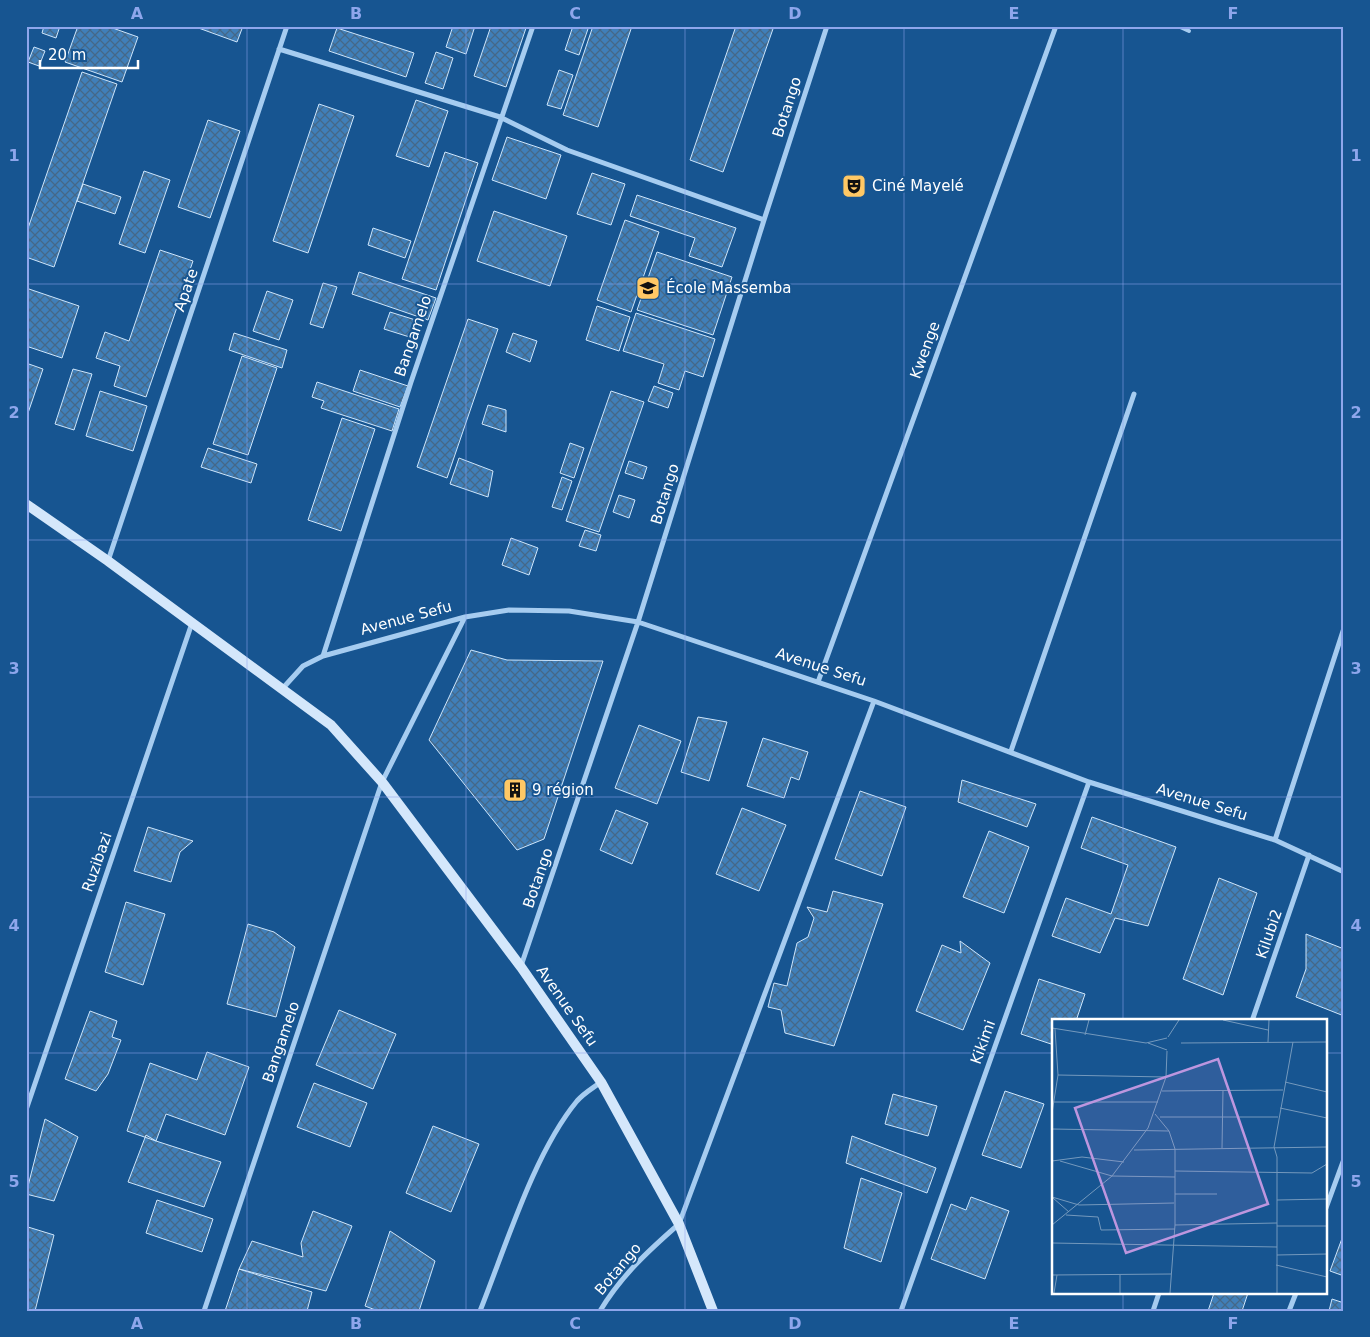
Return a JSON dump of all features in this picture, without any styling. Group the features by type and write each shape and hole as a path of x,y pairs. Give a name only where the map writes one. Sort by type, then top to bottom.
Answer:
{"main road":[{"name":"Avenue Sefu","path":"26,504 108,561 332,725 382,782 521,967 601,1082 678,1224 713,1311"}],"street":[{"name":"Apate","path":"108,561 287,26"},
{"name":"Bangamelo","path":"323,656 411,382 500,117 533,26"},
{"name":"Botango","path":"521,967 638,622 764,220 828,26"},
{"name":"Kwenge","path":"818,682 1056,26"},
{"path":"279,49 500,117 568,150 764,220"},
{"path":"1011,751 1134,394"},
{"name":"Avenue Sefu","path":"283,688 303,666 323,656 465,617 509,610 569,611 638,622 874,701 1011,751 1089,782 1275,840 1344,872"},
{"name":"Bangamelo","path":"204,1311 382,782 465,617"},
{"name":"Ruzibazi","path":"26,1110 192,622"},
{"path":"1275,840 1344,628"},
{"path":"678,1224 874,701"},
{"name":"Kikimi","path":"901,1311 1089,782"},
{"name":"Kilubi2","path":"1253,1019 1309,855"},
{"path":"480,1311 529,1187 558,1126 579,1099 601,1082"},
{"path":"1328,1203 1344,1159"},
{"name":"Botango","path":"600,1311 614,1289 640,1258 678,1224"},
{"path":"1153,1311 1159,1294"},
{"path":"1289,1311 1296,1294"}],"lane":[{"path":"1178,26 1189,30"}],"building":[{"path":"44,26 60,26 56,38 42,33"},
{"path":"78,26 107,26 138,37 122,82 65,62"},
{"path":"193,26 243,26 237,42"},
{"path":"453,26 475,26 466,54 446,47"},
{"path":"491,26 526,28 506,87 474,76"},
{"path":"573,26 589,26 579,55 565,50"},
{"path":"593,26 632,26 598,127 563,115"},
{"path":"736,26 774,26 723,172 690,160"},
{"path":"337,28 414,53 406,77 329,51"},
{"path":"34,47 45,51 39,66 28,62"},
{"path":"436,52 453,58 443,89 425,83"},
{"path":"559,70 573,75 561,109 547,105"},
{"path":"82,72 117,84 54,267 26,257 26,234"},
{"path":"416,100 448,111 429,167 396,156"},
{"path":"319,104 354,116 308,253 273,241"},
{"path":"208,120 240,131 210,218 178,207"},
{"path":"507,137 561,155 546,199 492,180"},
{"path":"445,152 478,163 436,290 402,279"},
{"path":"144,171 170,180 145,253 119,244"},
{"path":"592,173 625,184 611,225 577,214"},
{"path":"83,184 121,197 115,214 77,201"},
{"path":"637,195 736,228 722,267 689,256 695,238 630,216"},
{"path":"494,211 567,236 550,286 477,261"},
{"path":"625,220 659,232 631,312 597,300"},
{"path":"373,228 411,241 405,258 368,245"},
{"path":"160,250 193,261 146,397 114,386 120,366 96,358 105,332 129,341"},
{"path":"657,252 732,277 713,335 637,310"},
{"path":"359,272 436,298 428,320 352,294"},
{"path":"323,283 337,287 323,328 310,324"},
{"path":"26,288 79,306 62,358 26,346"},
{"path":"267,291 293,300 279,340 253,331"},
{"path":"597,306 630,317 619,351 586,340"},
{"path":"390,312 422,322 416,339 384,329"},
{"path":"636,313 715,339 703,377 685,371 679,390 658,383 664,364 623,351"},
{"path":"468,319 498,329 447,478 417,467"},
{"path":"234,333 287,350 282,368 229,350"},
{"path":"513,333 537,341 530,362 506,352"},
{"path":"242,356 277,368 248,455 213,444"},
{"path":"26,363 43,369 27,416 26,416"},
{"path":"73,369 92,374 74,430 55,424"},
{"path":"360,370 408,386 400,407 353,391"},
{"path":"317,382 399,409 392,431 321,408 324,401 312,397"},
{"path":"654,386 673,393 668,408 648,401"},
{"path":"100,391 147,406 133,451 86,436"},
{"path":"611,391 644,402 599,532 566,521"},
{"path":"488,405 506,410 506,432 482,424"},
{"path":"342,418 375,429 341,531 308,520"},
{"path":"570,443 584,448 574,478 560,473"},
{"path":"208,448 257,464 251,483 201,467"},
{"path":"459,458 493,471 488,497 450,484"},
{"path":"629,461 647,467 643,479 625,473"},
{"path":"562,477 572,481 562,510 552,507"},
{"path":"619,495 635,500 629,518 613,512"},
{"path":"585,530 601,535 596,551 579,546"},
{"path":"511,538 538,548 529,575 502,565"},
{"name":"9 région","path":"471,650 507,660 603,661 544,839 517,850 429,740"},
{"path":"698,717 727,722 709,781 681,772"},
{"path":"639,725 681,741 657,804 615,788"},
{"path":"763,738 808,752 799,780 791,777 784,798 747,786"},
{"path":"962,780 1036,804 1027,827 958,802"},
{"path":"860,791 906,807 882,876 835,859"},
{"path":"742,808 786,825 759,891 716,874"},
{"path":"616,810 648,823 632,864 600,850"},
{"path":"1092,817 1176,847 1148,926 1115,918 1100,953 1052,936 1066,898 1111,914 1128,865 1081,848"},
{"path":"148,827 193,841 180,852 171,882 134,871"},
{"path":"989,831 1029,847 1004,913 963,897"},
{"path":"1219,878 1257,893 1223,995 1183,979"},
{"path":"833,891 883,904 834,1046 785,1033 781,1010 768,1007 774,983 787,986 797,943 808,937 814,918 807,907 827,912"},
{"path":"126,902 165,914 143,985 105,972"},
{"path":"248,924 274,932 295,947 276,1017 227,1004"},
{"path":"1306,934 1344,949 1344,1016 1296,997 1306,969"},
{"path":"960,941 990,963 963,1030 916,1011 942,945 961,953"},
{"path":"1039,979 1085,994 1077,1019 1052,1019 1052,1044 1021,1034"},
{"path":"339,1010 396,1034 373,1089 316,1065"},
{"path":"90,1011 117,1021 112,1037 121,1040 108,1074 96,1091 65,1079"},
{"path":"207,1052 249,1067 225,1135 166,1114 156,1141 127,1131 150,1063 197,1080"},
{"path":"314,1083 367,1103 350,1147 297,1127"},
{"path":"1005,1091 1044,1104 1021,1168 982,1155"},
{"path":"893,1094 937,1106 928,1136 885,1124"},
{"path":"45,1119 78,1137 54,1201 26,1194"},
{"path":"433,1126 479,1144 451,1212 406,1193"},
{"path":"146,1135 156,1141 221,1162 204,1207 128,1182"},
{"path":"852,1136 936,1168 927,1193 846,1163"},
{"path":"861,1178 902,1193 881,1262 844,1248"},
{"path":"971,1197 1009,1211 985,1279 931,1259 951,1204 966,1210"},
{"path":"157,1200 213,1219 202,1252 146,1233"},
{"path":"313,1211 352,1226 326,1291 239,1269 252,1241 303,1257 301,1243"},
{"path":"28,1227 54,1235 35,1311 26,1311"},
{"path":"390,1231 435,1261 419,1311 378,1311 365,1306"},
{"path":"1344,1233 1344,1276 1330,1271"},
{"path":"239,1269 312,1292 307,1311 225,1311"},
{"path":"1214,1294 1248,1294 1242,1311 1208,1311"},
{"path":"1332,1299 1344,1303 1344,1311 1329,1311"}],"place":[{"name":"Ciné Mayelé","path":"854,186"},
{"name":"École Massemba","path":"648,288"},
{"name":"9 région","path":"515,790"}]}
